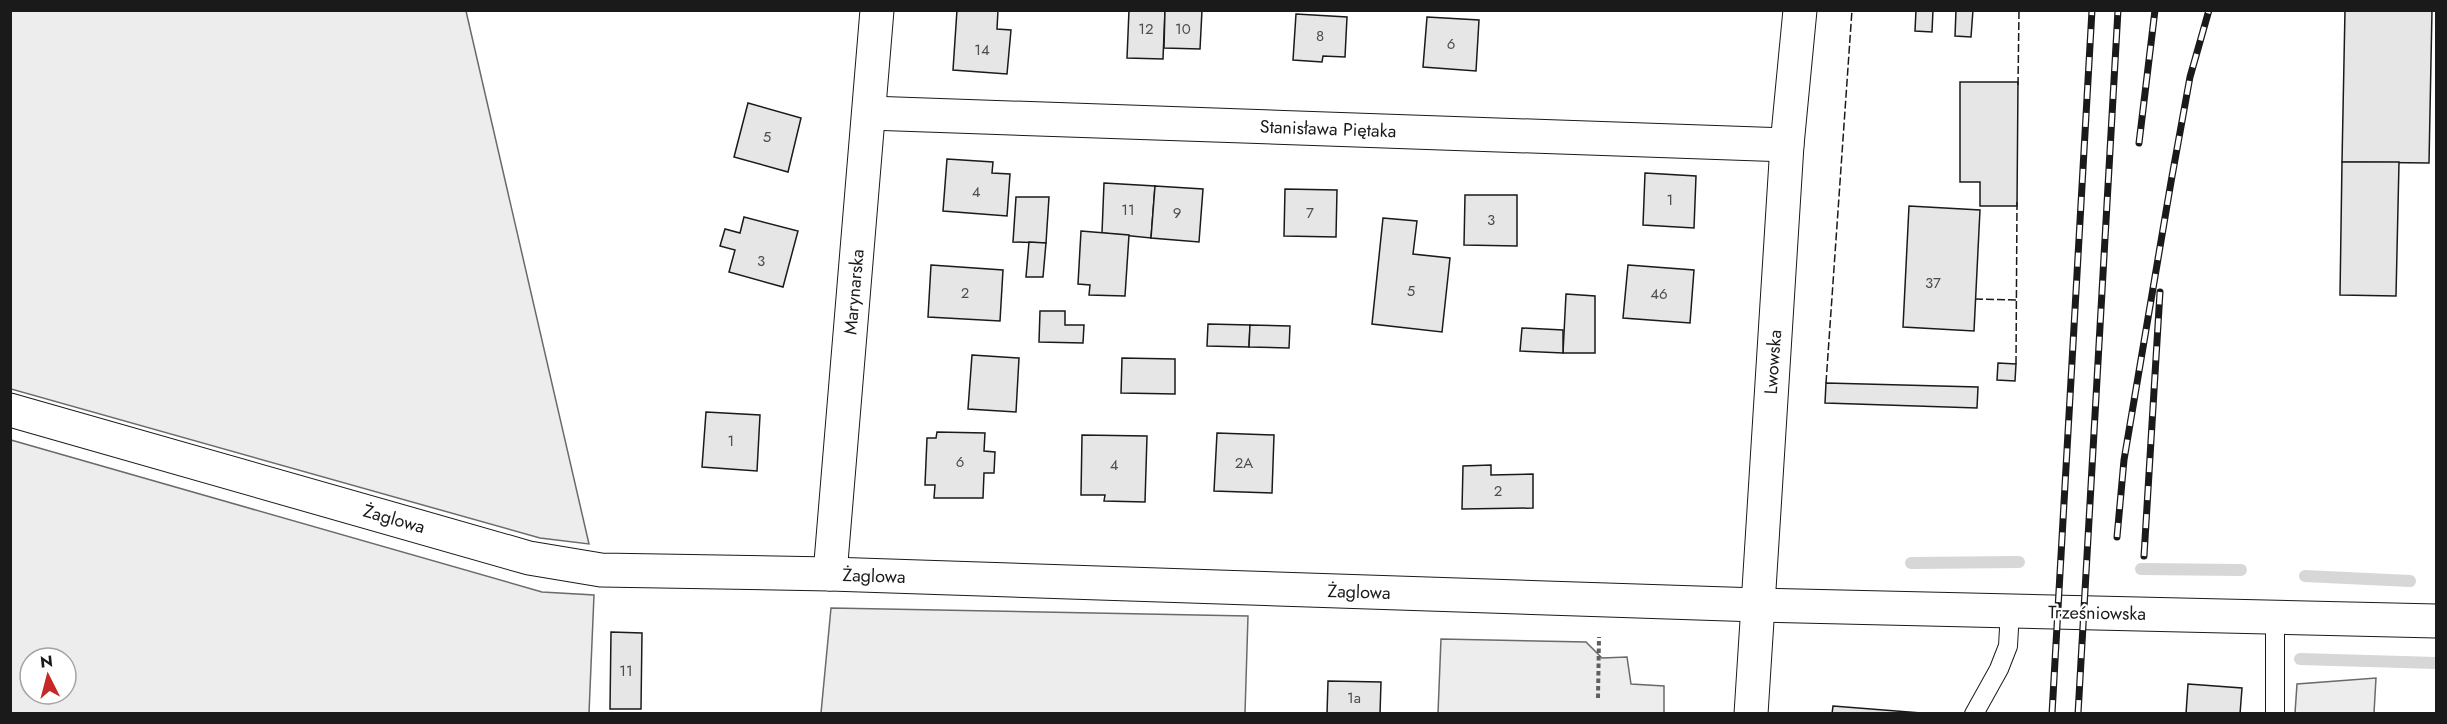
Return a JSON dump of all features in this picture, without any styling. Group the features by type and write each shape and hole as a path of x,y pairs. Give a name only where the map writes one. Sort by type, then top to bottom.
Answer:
{"street":[{"name":"Marynarska","path":"830,574 877,10"},
{"name":"Lwowska","path":"1751,714 1787,145 1800,10"},
{"name":"Stanisława Piętaka","path":"869,113 1787,145"},
{"name":"Żaglowa","path":"10,410 529,558 601,570 830,574 1758,605"},
{"name":"Trześniowska","path":"1758,605 2436,621"}],"lane":[{"path":"1974,714 2008,646 2010,611"},
{"path":"2274,617 2275,714"}],"path":[{"path":"1598,698 1599,627"}],"shaded area":[{"path":"10,11 466,11 589,544 540,538 11,389"},
{"path":"11,440 542,592 594,595 589,713 11,713"},
{"path":"831,608 1248,616 1245,713 821,713"},
{"path":"1441,639 1586,642 1602,658 1627,657 1631,684 1664,686 1664,713 1438,713"},
{"path":"2376,678 2374,713 2295,713 2297,684"}],"building":[{"path":"957,10 998,10 997,29 1011,30 1007,74 953,70"},
{"path":"1129,10 1165,10 1163,59 1127,58"},
{"path":"1165,10 1202,10 1200,49 1164,48"},
{"path":"1916,10 1933,10 1932,32 1915,31"},
{"path":"1956,10 1973,10 1971,37 1955,36"},
{"path":"2345,10 2432,10 2429,163 2342,162"},
{"path":"1296,14 1347,17 1345,57 1323,56 1322,62 1293,60"},
{"path":"1427,17 1479,20 1476,71 1423,67"},
{"path":"1960,82 2018,82 2017,206 1980,206 1980,182 1960,182"},
{"path":"748,103 801,118 788,172 734,157"},
{"path":"947,159 993,162 992,173 1010,174 1007,216 943,211"},
{"path":"2342,162 2399,162 2396,296 2340,295"},
{"path":"1645,173 1696,176 1694,228 1643,225"},
{"path":"1104,183 1155,186 1151,238 1102,233"},
{"path":"1155,186 1203,189 1199,242 1151,238"},
{"path":"1285,189 1337,190 1336,237 1284,236"},
{"path":"1465,195 1517,195 1517,246 1464,245"},
{"path":"1016,197 1049,197 1046,243 1013,242"},
{"path":"1909,206 1980,210 1974,331 1903,327"},
{"path":"744,217 798,231 783,287 729,272 735,250 720,246 725,229 740,233"},
{"path":"1383,218 1417,221 1413,254 1450,258 1442,332 1372,324"},
{"path":"1081,231 1129,235 1125,296 1089,295 1090,285 1078,284"},
{"path":"1029,242 1046,243 1043,277 1026,277"},
{"path":"931,265 1003,270 1000,321 928,317"},
{"path":"1628,265 1694,270 1690,323 1623,318"},
{"path":"1566,294 1595,296 1595,353 1563,353"},
{"path":"1040,311 1065,311 1065,325 1084,325 1083,343 1039,342"},
{"path":"1208,324 1250,325 1249,347 1207,346"},
{"path":"1250,325 1290,326 1289,348 1249,347"},
{"path":"1522,328 1563,330 1563,353 1520,351"},
{"path":"972,355 1019,358 1016,412 968,409"},
{"path":"1122,358 1175,359 1175,394 1121,393"},
{"path":"1998,363 2016,364 2015,381 1997,380"},
{"path":"1826,383 1978,387 1977,408 1825,403"},
{"path":"706,412 760,415 757,471 702,467"},
{"path":"937,432 985,433 984,451 995,452 994,473 984,473 983,498 934,498 935,485 925,485 927,438 936,438"},
{"path":"1217,433 1274,435 1272,493 1214,491"},
{"path":"1082,435 1147,436 1145,502 1104,501 1105,495 1081,495"},
{"path":"1491,465 1491,475 1533,474 1533,508 1462,509 1463,466"},
{"path":"611,632 642,633 641,709 610,709"},
{"path":"1328,681 1381,682 1380,714 1327,714"},
{"path":"2188,684 2242,688 2240,714 2186,714"},
{"path":"1833,706 1934,714 1832,714"}],"waterway":[{"path":"1911,563 2019,562"},
{"path":"2141,569 2241,570"},
{"path":"2305,576 2410,581"},
{"path":"2300,659 2436,663"}],"railway":[{"path":"2052,714 2092,10"},
{"path":"2078,714 2118,10"},
{"path":"2139,143 2155,10"},
{"path":"2117,537 2124,460 2171,182 2190,77 2209,10"},
{"path":"2144,556 2160,292"}],"fence":[{"path":"1826,383 1852,10"},
{"path":"2018,85 2019,10"},
{"path":"2016,364 2017,202"},
{"path":"1975,299 2016,300"}]}
